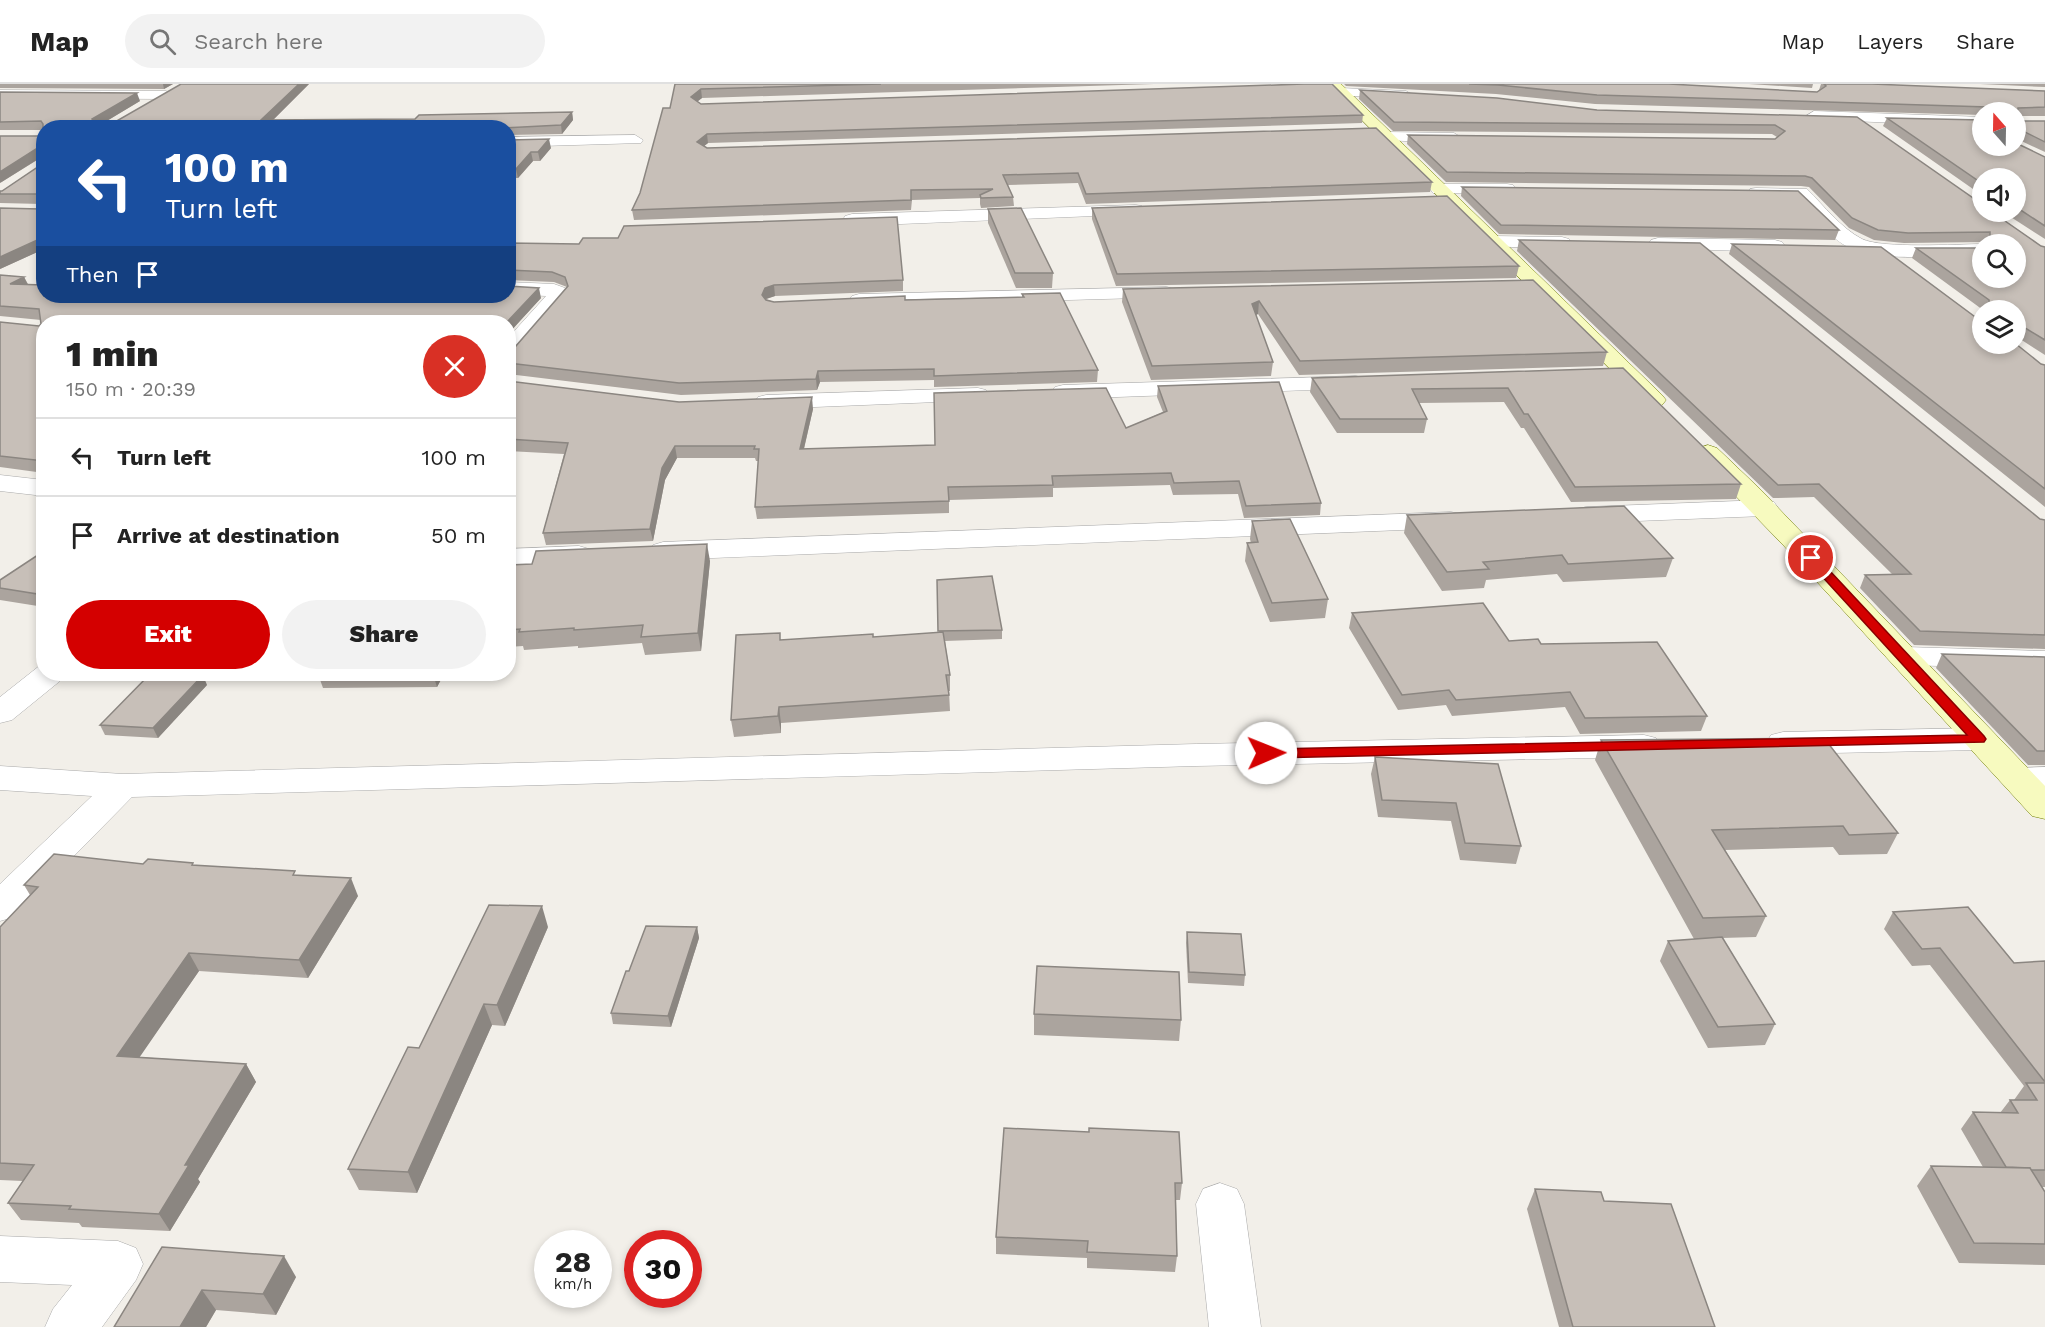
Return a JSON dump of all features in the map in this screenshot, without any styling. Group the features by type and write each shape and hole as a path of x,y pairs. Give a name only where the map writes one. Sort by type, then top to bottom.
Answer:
{"street":[{"path":"0,93 17,84"},
{"path":"1333,87 1424,96"},
{"path":"1333,87 1438,196 1493,242 1526,286 1628,374 1764,508 1905,656 1979,739 2032,780 2045,807"},
{"path":"135,111 180,88"},
{"path":"0,93 166,95"},
{"path":"1831,102 1850,117 1887,138"},
{"path":"1796,116 1972,124"},
{"path":"1374,132 1468,138"},
{"path":"516,142 635,140"},
{"path":"1438,196 1521,190"},
{"path":"1743,192 1801,193 1828,221 1857,245 1882,249 1910,269"},
{"path":"830,220 1152,209"},
{"path":"1493,242 1586,243"},
{"path":"1644,244 1792,247"},
{"path":"1702,245 1730,267"},
{"path":"1826,247 1972,250"},
{"path":"516,288 554,290 558,292 558,295 516,343"},
{"path":"843,300 1190,293"},
{"path":"1592,375 1628,374"},
{"path":"1041,393 1376,382"},
{"path":"741,402 1005,394"},
{"path":"0,483 36,487"},
{"path":"1561,516 1764,508"},
{"path":"640,552 1477,519"},
{"path":"516,558 604,554"},
{"path":"1905,656 2045,660"},
{"path":"0,713 40,681"},
{"path":"1754,743 1979,739"},
{"path":"0,778 123,786 1185,755 1671,745"},
{"path":"0,907 123,786"},
{"path":"1220,1204 1235,1327"},
{"path":"0,1259 118,1264 71,1327"}],"building":[{"path":"181,84 299,84 261,120 118,120"},
{"path":"675,84 881,84 701,89 691,97 701,104 1332,84 1363,115 707,134 697,142 707,148 1376,128 1432,182 1086,194 1078,173 1003,175 1013,197 981,198 980,195 993,189 911,190 911,200 632,210 640,193 663,108 670,108"},
{"path":"1469,84 1669,84 1817,92 1826,86 1824,84 1872,84 2045,91 2045,107 2026,108 2026,102 1972,102 1972,107 1597,95"},
{"path":"1360,90 1497,98 1597,110 1857,117 1972,197 1972,222 2006,222 2024,234 1908,233 1878,230 1852,218 1812,178 1805,176 1447,172 1408,135 1775,139 1785,131 1775,125 1394,122"},
{"path":"0,92 137,93 92,119 0,122"},
{"path":"572,112 561,125 516,127 516,120 261,120 415,119 419,115"},
{"path":"1887,118 1972,120 1972,156 2026,156 2026,148 2045,157 2045,226 2026,214 2026,168 1972,168 1972,176"},
{"path":"2026,121 2045,121 2045,142 2026,132"},
{"path":"0,136 36,136 36,149 0,172"},
{"path":"549,139 538,152 531,152 516,169 516,140"},
{"path":"36,168 36,194 0,194"},
{"path":"1462,187 1798,191 1839,230 1501,225"},
{"path":"1447,196 1519,266 1117,274 1092,208"},
{"path":"0,208 36,209 36,241 0,257"},
{"path":"1021,208 1053,273 1015,273 988,209"},
{"path":"897,217 903,280 774,285 765,288 762,295 766,300 774,302 905,296 905,300 1024,297 1022,294 1060,293 1098,370 934,376 934,369 818,371 816,379 679,383 516,364 516,346 568,286 565,277 552,272 516,270 516,243 579,244 583,238 618,238 624,226"},
{"path":"2026,236 2045,247 2045,340 2026,328 2026,300 1989,300 1972,288 2026,288"},
{"path":"1519,240 1700,243 2040,519 2045,520 2045,635 1920,631 1865,575 1911,574 1819,484 1778,485"},
{"path":"1732,244 1881,247 1972,315 1972,354 2026,354 2026,352 2045,365 2045,489"},
{"path":"1916,248 1972,248 1972,288"},
{"path":"0,275 24,277 10,284 36,285 36,303 516,303 516,287 539,288 514,315 40,315 39,309 0,306"},
{"path":"1533,280 1607,352 1300,361 1259,301 1252,304 1273,362 1152,366 1123,289"},
{"path":"0,322 36,326 36,460 0,456"},
{"path":"1623,368 1741,484 1575,487 1528,414 1524,414 1508,388 1412,389 1427,419 1340,419 1312,378"},
{"path":"516,382 679,402 812,397 800,449 935,445 934,393 1106,388 1126,428 1167,411 1158,386 1279,382 1321,503 1246,506 1239,481 1174,483 1171,473 1052,476 1053,485 948,487 949,501 755,507 759,449 754,449 755,446 675,446 662,468 650,529 543,533 568,443 516,440"},
{"path":"1624,506 1673,558 1568,564 1562,555 1483,562 1489,569 1447,572 1407,515"},
{"path":"1290,519 1328,599 1272,603 1247,543 1258,542 1252,521"},
{"path":"707,544 698,633 641,637 643,625 519,632 520,629 516,629 516,565 532,564 536,551"},
{"path":"36,556 36,594 0,588 0,580"},
{"path":"992,576 1002,630 938,631 937,580"},
{"path":"1483,603 1509,641 1538,639 1541,644 1657,642 1707,716 1585,718 1570,692 1456,700 1449,690 1402,695 1352,613"},
{"path":"943,632 950,675 946,675 949,695 779,707 778,716 731,720 736,635 780,633 780,640"},
{"path":"1942,654 2045,657 2045,751 2037,751"},
{"path":"143,681 197,681 153,728 100,725"},
{"path":"1824,738 1898,833 1849,835 1843,826 1712,830 1766,916 1703,918 1601,740"},
{"path":"1375,757 1498,764 1521,846 1465,843 1456,803 1382,800"},
{"path":"54,854 143,864 148,859 193,863 192,865 295,871 293,875 351,878 299,960 189,953 117,1056 246,1064 185,1165 189,1165 159,1214 8,1203 34,1165 0,1163 0,927 38,887 24,885"},
{"path":"489,905 542,906 497,1005 484,1004 408,1172 348,1169 408,1047 419,1048"},
{"path":"1968,907 2014,963 2045,961 2045,1082 1940,948 1922,949 1893,912"},
{"path":"646,926 697,927 668,1016 611,1013 626,971 629,971"},
{"path":"1187,932 1241,934 1245,975 1189,972"},
{"path":"1722,937 1775,1024 1718,1027 1668,941"},
{"path":"1037,966 1179,972 1181,1020 1034,1014"},
{"path":"2026,1083 2045,1083 2045,1170 2006,1167 1973,1112 2018,1113 2010,1100 2037,1100"},
{"path":"1004,1128 1089,1132 1089,1128 1179,1132 1182,1183 1175,1183 1177,1256 1087,1252 1088,1241 996,1237"},
{"path":"1931,1166 2030,1168 2045,1192 2045,1244 1974,1243"},
{"path":"1535,1189 1601,1192 1604,1201 1671,1204 1715,1327 1573,1327"},
{"path":"162,1247 284,1256 263,1294 202,1290 180,1327 114,1327"}],"route":[{"path":"1266,753 1979,739 1905,656 1811,558"}]}
